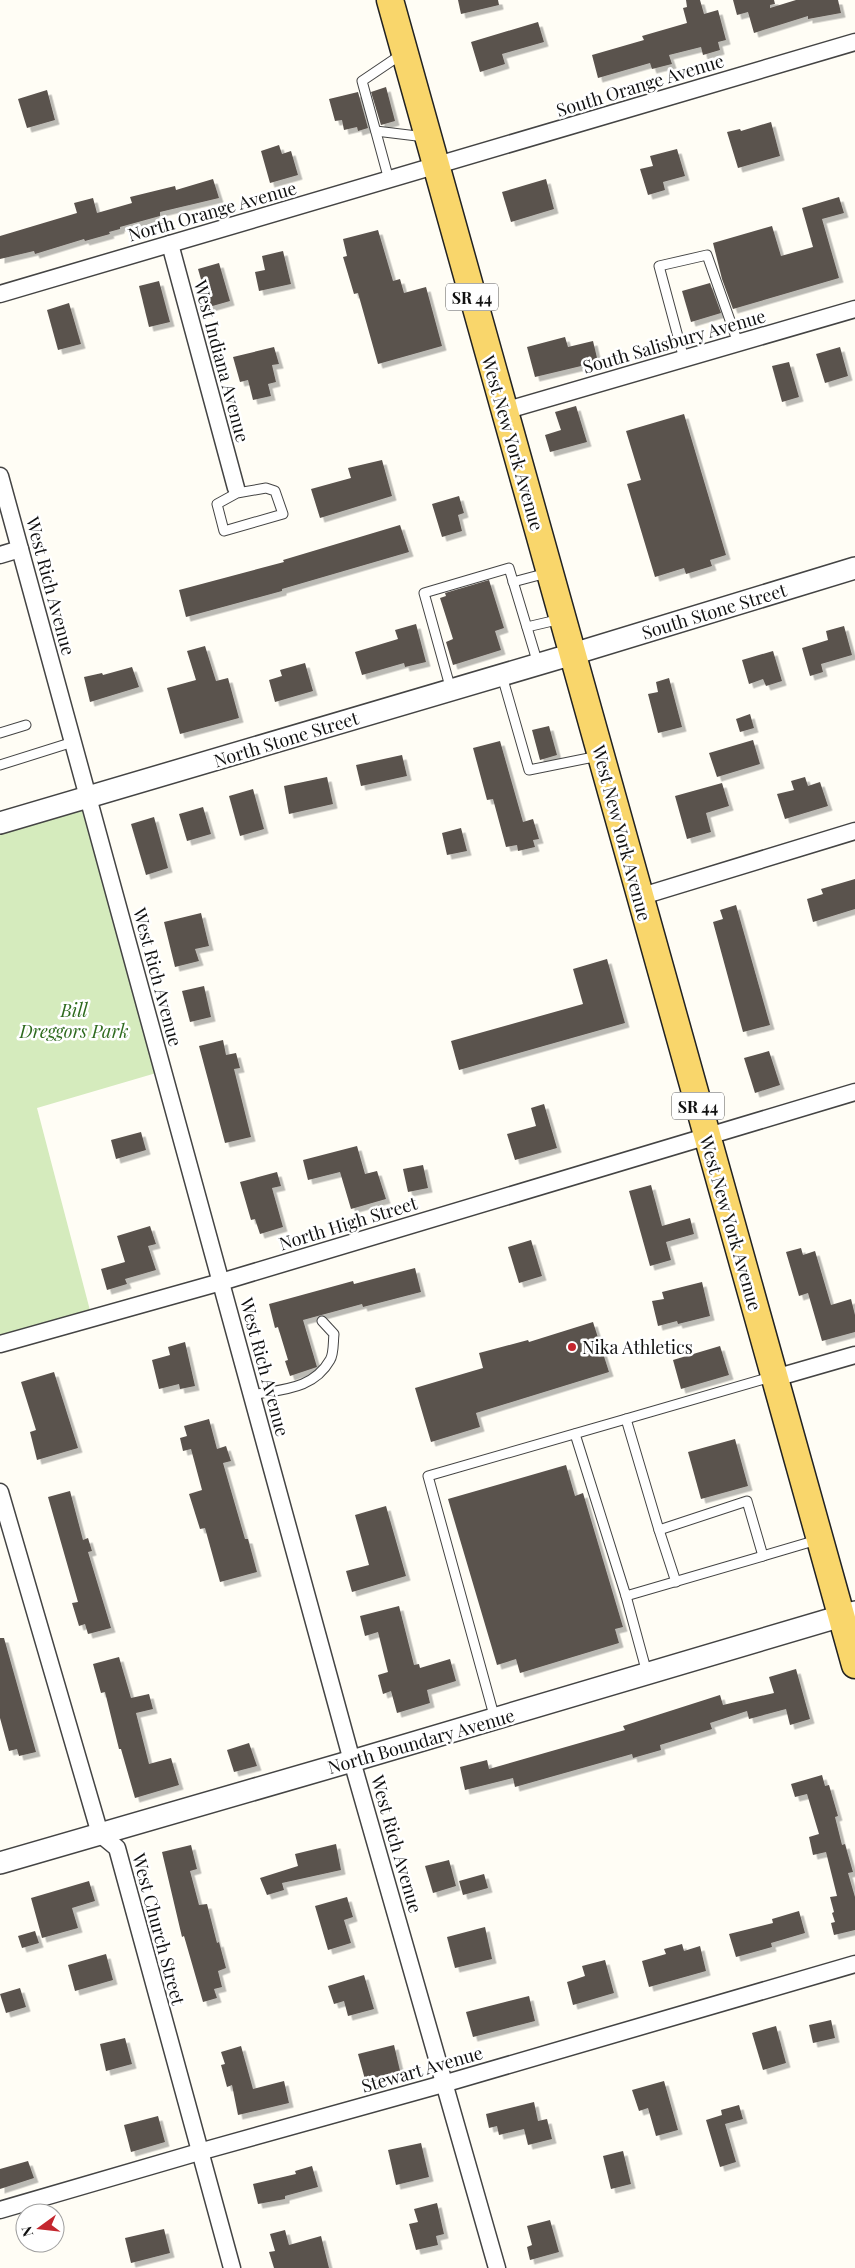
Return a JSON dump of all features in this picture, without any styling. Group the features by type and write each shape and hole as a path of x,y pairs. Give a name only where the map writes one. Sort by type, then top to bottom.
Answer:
{"main road":[{"name":"West New York Avenue","path":"390,0 774,1377 820,1539 848,1614 855,1665"}],"street":[{"name":"South Orange Avenue","path":"436,166 855,42"},
{"name":"North Orange Avenue","path":"0,294 436,166"},
{"name":"West Indiana Avenue","path":"170,244 236,490"},
{"name":"South Salisbury Avenue","path":"504,411 855,309"},
{"name":"West Rich Avenue","path":"0,476 352,1761 497,2268"},
{"path":"0,555 20,548"},
{"name":"South Stone Street","path":"572,654 855,568"},
{"name":"North Stone Street","path":"0,823 572,654"},
{"path":"639,897 855,831"},
{"name":"North High Street","path":"0,1344 221,1282 855,1092"},
{"path":"774,1377 855,1354"},
{"name":"West Church Street","path":"0,1492 100,1834 116,1848 232,2268"},
{"name":"North Boundary Avenue","path":"0,1863 848,1614"},
{"name":"Stewart Avenue","path":"0,2210 855,1964"}],"lane":[{"path":"389,180 362,81 405,53"},
{"path":"376,131 428,137"},
{"path":"684,358 659,266 707,255 738,343"},
{"path":"266,488 275,491 283,514 224,532 218,504 236,490 266,488"},
{"path":"451,690 424,593 509,568 538,665"},
{"path":"513,582 549,572"},
{"path":"527,627 562,618"},
{"path":"502,676 529,770 600,755"},
{"path":"0,733 26,726"},
{"path":"0,765 73,742"},
{"path":"252,1395 296,1388 314,1379 331,1359 334,1334 322,1321"},
{"path":"495,1719 428,1476 774,1377"},
{"path":"626,1419 676,1582"},
{"path":"575,1434 626,1596 647,1674"},
{"path":"659,1530 747,1502 763,1556"},
{"path":"626,1596 820,1539"}],"green space":[{"name":"Bill Dreggors Park","path":"88,798 163,1071 37,1108 92,1318 0,1344 0,823"}],"building":[{"path":"458,0 498,0 499,5 461,14"},
{"path":"686,0 700,0 704,14 718,10 726,40 718,42 720,50 703,55 701,47 669,55 672,64 652,69 650,63 598,78 592,55 644,40 642,36 687,23 683,8 687,7"},
{"path":"733,0 774,0 775,4 770,5 770,8 796,0 838,0 841,13 808,19 808,16 754,33 748,12 737,15"},
{"path":"538,22 544,42 502,54 505,64 480,72 471,42"},
{"path":"386,87 395,121 381,125 371,92"},
{"path":"47,90 55,120 27,128 18,99"},
{"path":"358,92 368,128 358,131 357,127 344,130 342,120 335,121 329,99"},
{"path":"771,122 780,156 738,168 727,132 740,129 741,131"},
{"path":"279,145 282,154 291,151 298,175 270,183 261,151"},
{"path":"677,149 685,176 663,182 665,190 648,195 640,169 653,166 650,156"},
{"path":"213,179 219,198 160,212 160,216 120,227 120,229 109,232 110,234 85,241 84,239 35,254 34,251 0,259 0,236 77,213 74,203 93,198 97,213 132,203 130,197 175,186 176,190"},
{"path":"546,179 554,209 511,222 502,192"},
{"path":"839,197 844,213 822,219 839,278 733,309 722,279 713,243 772,226 781,256 813,247 802,208"},
{"path":"378,230 393,281 400,279 404,293 426,287 442,346 378,364 358,293 354,294 343,257 347,256 343,239"},
{"path":"283,251 291,284 259,291 255,272 265,270 262,256"},
{"path":"219,263 230,301 209,307 198,269"},
{"path":"159,281 170,322 149,327 139,286"},
{"path":"710,283 721,313 691,322 682,291"},
{"path":"69,303 81,344 58,350 47,310"},
{"path":"565,337 568,347 593,341 598,362 535,377 527,347"},
{"path":"274,347 279,364 272,365 276,382 268,384 271,396 253,400 248,380 240,382 233,357"},
{"path":"840,347 848,376 825,383 816,354"},
{"path":"789,362 799,397 782,402 772,366"},
{"path":"576,406 587,442 550,452 545,435 561,430 555,412"},
{"path":"684,414 726,555 710,560 712,566 686,574 684,568 655,577 627,484 641,480 626,431"},
{"path":"382,460 392,496 320,518 311,489 351,478 348,468"},
{"path":"459,496 464,513 458,515 462,531 442,537 432,504"},
{"path":"400,525 409,552 282,589 282,591 186,617 179,590 284,562 283,560"},
{"path":"489,580 504,628 495,631 501,650 453,665 446,642 453,639 440,598 446,596 445,593"},
{"path":"416,624 426,662 405,667 404,663 362,675 355,652 398,639 395,630"},
{"path":"844,626 852,655 821,664 823,672 810,676 802,648 828,640 826,631"},
{"path":"205,646 216,681 228,678 239,718 180,734 167,688 196,680 187,651"},
{"path":"773,651 782,681 766,686 763,679 749,684 742,660"},
{"path":"305,663 313,691 275,702 269,680 282,676 280,670"},
{"path":"132,667 139,687 90,702 84,677 102,673 103,675"},
{"path":"669,678 682,727 658,733 648,694 658,692 656,682"},
{"path":"750,714 754,728 740,732 736,719"},
{"path":"549,726 557,755 540,760 532,730"},
{"path":"753,740 760,764 717,777 709,753"},
{"path":"500,741 523,822 533,819 539,839 533,840 535,847 518,851 517,845 506,847 493,799 487,800 473,748"},
{"path":"402,755 407,776 361,786 356,765"},
{"path":"327,777 333,804 289,814 284,786"},
{"path":"805,777 808,786 820,782 828,806 785,819 777,794 794,790 791,781"},
{"path":"722,783 729,806 706,813 711,832 687,839 675,796"},
{"path":"253,789 264,829 240,836 229,796"},
{"path":"203,807 211,834 187,841 179,814"},
{"path":"154,817 168,868 146,875 131,824"},
{"path":"461,828 467,851 447,855 442,833"},
{"path":"855,879 855,909 813,922 807,899 823,894 821,889"},
{"path":"736,905 770,1025 743,1032 713,922 723,919 720,910"},
{"path":"201,913 209,946 195,949 199,961 175,967 164,922"},
{"path":"607,959 625,1023 459,1070 451,1041 583,1004 573,969"},
{"path":"204,986 211,1017 190,1022 182,991"},
{"path":"223,1040 226,1055 236,1053 240,1068 234,1069 251,1137 225,1143 199,1046"},
{"path":"769,1051 780,1085 755,1093 744,1058"},
{"path":"544,1104 557,1148 515,1160 507,1134 536,1126 531,1108"},
{"path":"141,1132 146,1150 116,1159 111,1140"},
{"path":"357,1146 365,1174 377,1171 386,1199 351,1209 340,1172 308,1180 303,1160"},
{"path":"423,1165 428,1188 408,1192 403,1169"},
{"path":"277,1172 281,1186 272,1188 283,1227 260,1234 255,1219 251,1220 240,1182"},
{"path":"651,1185 662,1226 690,1218 694,1234 666,1242 671,1260 650,1266 629,1191"},
{"path":"150,1226 156,1244 148,1246 156,1270 125,1279 127,1284 107,1290 101,1269 125,1262 117,1236"},
{"path":"531,1240 542,1276 519,1283 508,1247"},
{"path":"801,1248 803,1255 815,1251 831,1305 851,1299 855,1315 855,1332 822,1341 808,1293 799,1296 786,1252"},
{"path":"415,1268 421,1292 363,1307 362,1304 303,1320 317,1367 290,1376 285,1361 288,1360 278,1327 275,1328 269,1304 353,1281 354,1284"},
{"path":"702,1282 710,1316 678,1324 677,1321 658,1326 652,1301 664,1299 662,1292"},
{"path":"593,1322 609,1372 476,1413 480,1427 431,1442 415,1388 483,1368 479,1353 528,1340 529,1342"},
{"path":"185,1342 195,1386 180,1389 179,1384 159,1389 152,1360 170,1355 168,1347"},
{"path":"720,1346 729,1375 681,1389 673,1360"},
{"path":"54,1372 78,1448 37,1460 30,1432 36,1430 21,1382"},
{"path":"209,1419 217,1449 226,1446 231,1461 223,1463 245,1539 248,1539 257,1572 220,1582 205,1528 200,1529 189,1494 202,1490 191,1449 183,1451 180,1438 187,1436 184,1426"},
{"path":"735,1439 748,1486 701,1499 688,1452"},
{"path":"566,1465 575,1496 583,1493 623,1627 615,1629 619,1643 520,1673 516,1659 497,1665 448,1499"},
{"path":"70,1491 83,1540 88,1538 92,1551 88,1552 111,1628 88,1634 85,1624 79,1626 72,1603 78,1602 48,1497"},
{"path":"386,1506 406,1576 352,1592 346,1571 369,1565 355,1515"},
{"path":"399,1606 414,1665 419,1664 420,1668 450,1659 456,1681 427,1690 430,1703 397,1713 391,1691 383,1694 378,1675 388,1672 378,1632 365,1636 360,1616"},
{"path":"0,1638 4,1638 36,1752 19,1756 17,1749 9,1751 0,1718"},
{"path":"119,1657 131,1698 149,1694 153,1709 136,1713 149,1764 171,1758 179,1785 135,1798 121,1749 119,1749 105,1692 101,1693 93,1664"},
{"path":"796,1669 810,1719 790,1725 786,1709 749,1719 747,1711 710,1723 712,1729 660,1745 661,1750 633,1758 632,1754 515,1787 513,1778 465,1790 460,1767 487,1760 489,1769 625,1730 623,1726 720,1695 723,1705 774,1693 769,1677"},
{"path":"249,1743 257,1766 234,1772 227,1750"},
{"path":"822,1775 825,1786 829,1785 838,1816 835,1817 842,1845 845,1844 853,1872 848,1873 855,1897 855,1930 834,1935 831,1923 835,1922 832,1913 834,1912 830,1897 837,1896 826,1852 813,1855 809,1837 819,1834 807,1794 795,1797 791,1784"},
{"path":"336,1844 341,1870 282,1883 284,1890 267,1895 260,1878 298,1866 295,1854"},
{"path":"191,1845 197,1869 190,1871 199,1905 207,1904 217,1943 219,1942 226,1968 218,1971 222,1987 214,1989 217,1998 203,2002 184,1936 182,1937 162,1852"},
{"path":"449,1860 456,1886 433,1893 425,1866"},
{"path":"484,1874 488,1888 463,1895 459,1881"},
{"path":"89,1881 95,1901 72,1908 78,1928 42,1938 31,1898"},
{"path":"347,1897 353,1917 344,1920 351,1943 328,1950 315,1906"},
{"path":"799,1911 805,1933 771,1943 772,1947 736,1957 729,1934 773,1923 772,1919"},
{"path":"485,1927 492,1959 455,1968 447,1937"},
{"path":"35,1931 39,1943 22,1948 18,1936"},
{"path":"682,1944 684,1951 700,1946 706,1971 649,1987 642,1961 666,1954 664,1949"},
{"path":"106,1954 113,1980 75,1991 68,1965"},
{"path":"605,1960 614,1993 573,2005 567,1982 585,1976 582,1966"},
{"path":"364,1975 374,2009 348,2016 344,2001 334,2004 328,1986"},
{"path":"20,1988 26,2007 6,2013 0,1994"},
{"path":"529,1996 535,2021 473,2037 466,2012"},
{"path":"831,2020 835,2038 813,2043 809,2025"},
{"path":"776,2026 786,2063 763,2070 752,2033"},
{"path":"125,2038 132,2064 106,2071 100,2044"},
{"path":"394,2045 401,2075 366,2083 358,2054"},
{"path":"241,2046 253,2089 284,2081 289,2103 238,2115 232,2085 227,2087 221,2065 225,2064 221,2052"},
{"path":"664,2081 678,2130 656,2136 648,2108 639,2111 632,2090"},
{"path":"534,2102 538,2121 547,2119 552,2139 528,2145 524,2129 499,2135 497,2126 489,2128 486,2114"},
{"path":"739,2105 743,2119 725,2124 736,2162 720,2167 706,2120 722,2115 721,2110"},
{"path":"158,2116 165,2142 131,2152 124,2125"},
{"path":"421,2143 429,2177 396,2185 388,2150"},
{"path":"623,2151 631,2184 611,2189 603,2156"},
{"path":"28,2161 34,2178 0,2189 0,2169"},
{"path":"312,2166 318,2187 285,2196 285,2199 258,2204 253,2184 296,2174 295,2171"},
{"path":"437,2203 444,2234 436,2236 438,2245 416,2250 409,2224 418,2222 414,2209"},
{"path":"550,2220 559,2252 530,2260 527,2247 532,2245 527,2226"},
{"path":"164,2229 170,2253 131,2263 125,2238"},
{"path":"285,2230 289,2245 321,2236 329,2268 274,2268 269,2252 275,2251 270,2234"}],"place":[{"name":"Nika Athletics","path":"572,1347"}]}
